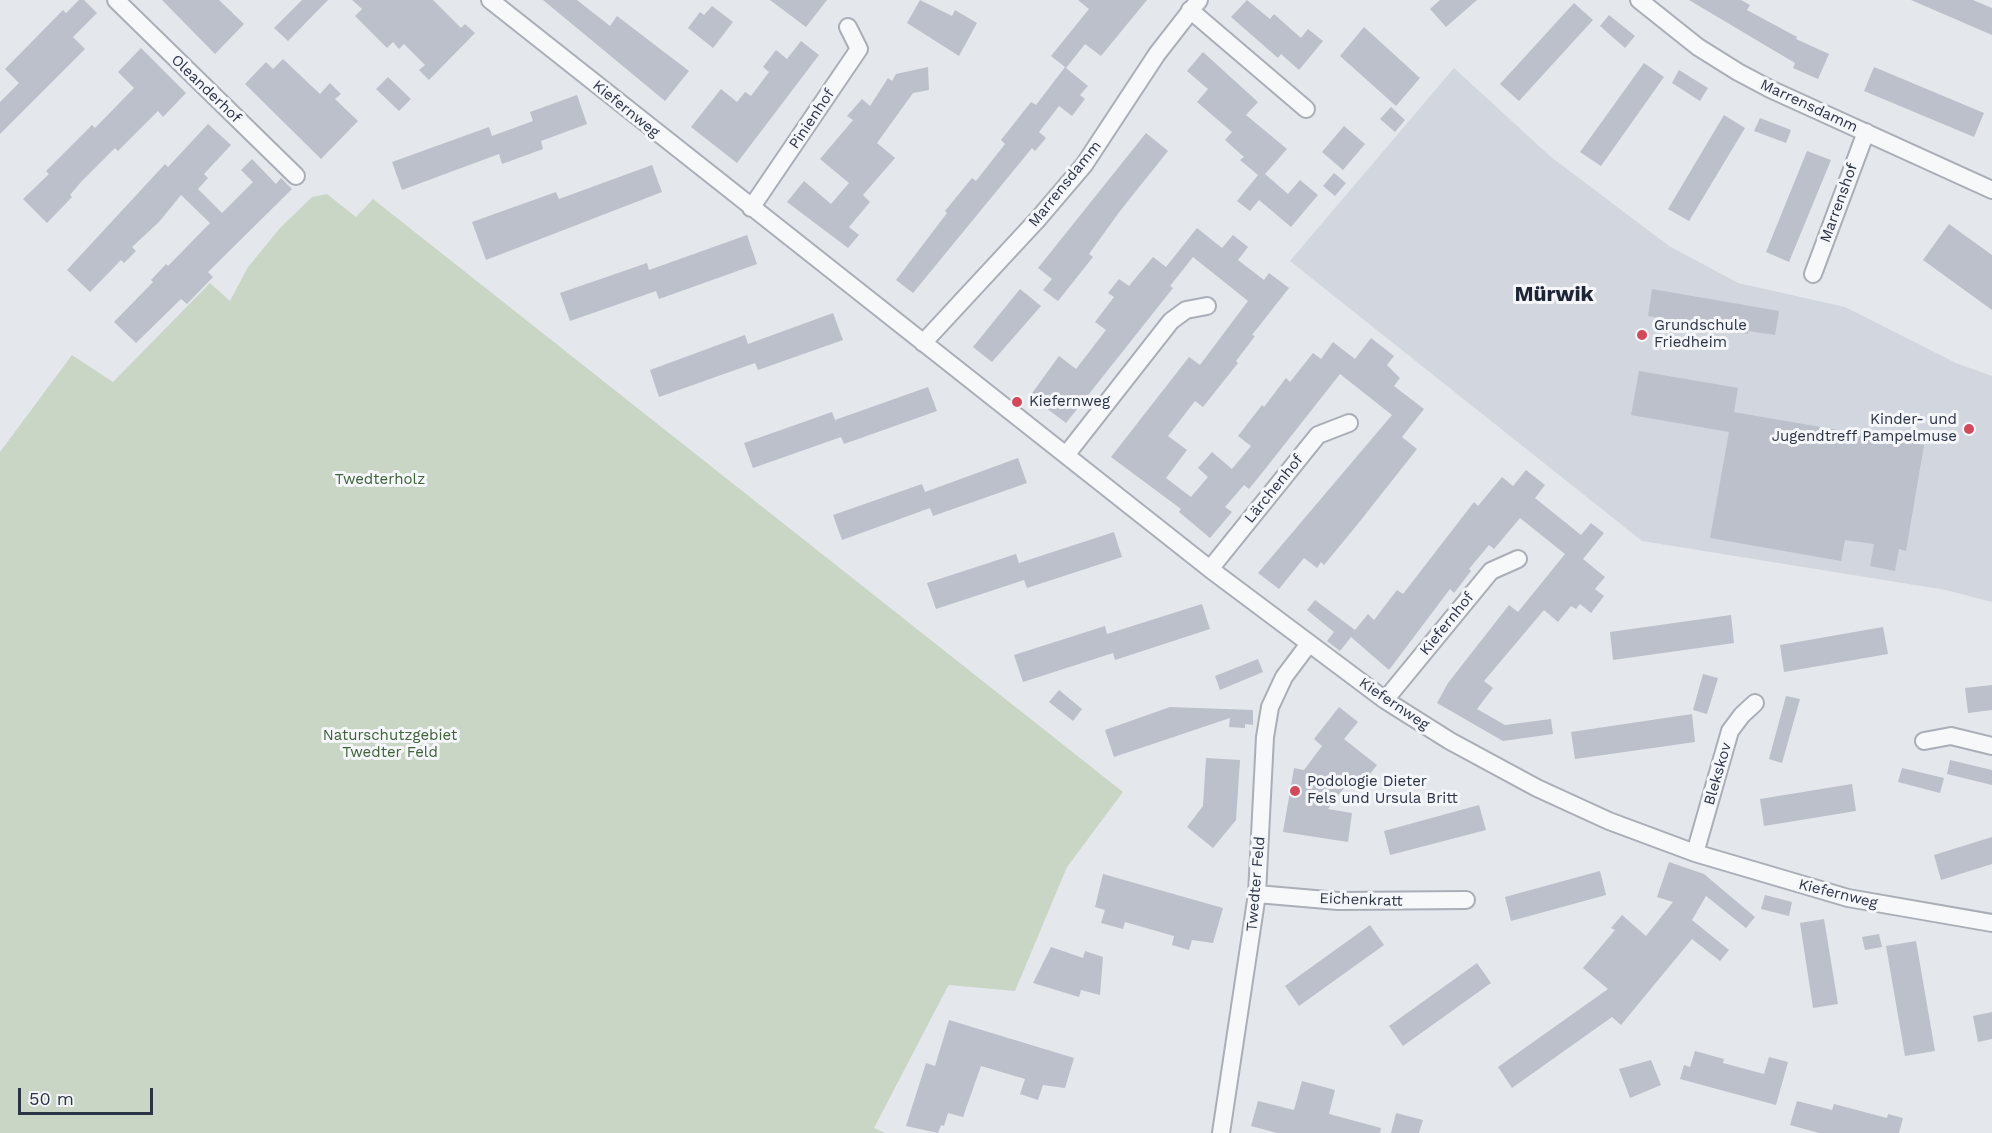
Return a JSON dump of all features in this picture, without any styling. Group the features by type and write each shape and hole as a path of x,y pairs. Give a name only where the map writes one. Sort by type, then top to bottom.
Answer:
{"street":[{"name":"Oleanderhof","path":"116,0 296,176"},
{"name":"Kiefernweg","path":"490,0 1308,645 1385,700 1496,767 1538,788 1609,821 1695,853 1848,898 1992,923"},
{"name":"Marrensdamm","path":"1639,0 1698,47 1738,72 1991,187"},
{"name":"Marrensdamm","path":"923,343 1038,219 1084,165 1157,54 1194,5 1306,110"},
{"name":"Pinienhof","path":"751,208 859,49 848,27"},
{"name":"Marrenshof","path":"1813,274 1866,132"},
{"path":"1066,455 1171,321 1186,310 1207,306"},
{"name":"Lärchenhof","path":"1210,568 1318,435 1349,423"},
{"name":"Kiefernhof","path":"1385,700 1491,571 1518,559"},
{"name":"Twedter Feld","path":"1221,1133 1257,894 1265,737 1270,706 1284,677 1308,645"},
{"name":"Blekskov","path":"1695,853 1730,731 1755,703"},
{"path":"1924,741 1951,736 1992,746"},
{"name":"Eichenkratt","path":"1257,894 1338,901 1466,900"}],"shaded area":[{"name":"Grundschule Friedheim","path":"1454,68 1551,157 1669,246 1738,283 1845,307 1956,363 1992,376 1992,602 1946,590 1642,541 1290,261"}],"green space":[{"name":"Twedterholz","path":"327,194 356,217 373,199 1123,792 1067,867 1015,991 949,985 874,1128 885,1133 0,1133 0,452 72,355 113,382 210,283 230,301 248,267 280,228 312,197"}],"building":[{"path":"79,0 84,0 97,13 73,37 85,49 0,134 0,102 19,83 5,69 63,10 66,13"},
{"path":"162,0 219,0 244,24 215,54"},
{"path":"302,0 328,0 288,41 274,28"},
{"path":"352,0 433,0 461,28 465,24 475,33 429,80 419,70 425,65 404,44 399,49 393,42 387,48 355,16 362,9"},
{"path":"543,0 577,0 610,26 617,16 689,71 665,101"},
{"path":"770,0 827,0 806,27"},
{"path":"920,0 952,16 955,10 977,23 959,56 907,23"},
{"path":"1078,0 1147,0 1101,56 1085,44 1066,68 1088,86 1080,95 1085,99 1072,116 1059,106 1039,132 1046,138 1035,151 1032,148 913,293 896,280 947,213 945,211 972,178 976,181 1005,144 1001,140 1031,102 1036,105 1065,67 1051,56 1089,9"},
{"path":"1247,0 1270,19 1274,14 1301,38 1308,29 1323,41 1299,70 1281,54 1278,58 1231,17"},
{"path":"1440,0 1477,0 1446,27 1430,9"},
{"path":"1689,0 1741,0 1750,5 1747,10 1797,37 1796,39 1829,54 1818,79 1793,68 1795,63"},
{"path":"1911,0 1973,0 1992,8 1992,35"},
{"path":"1574,3 1593,20 1519,101 1500,84"},
{"path":"712,6 733,22 713,48 688,28 700,12 704,15"},
{"path":"1609,15 1635,36 1625,48 1600,26"},
{"path":"1364,27 1420,78 1396,106 1340,56"},
{"path":"801,41 819,55 737,163 691,127 721,89 737,102 745,92 751,96 769,72 763,67 776,50 787,59"},
{"path":"141,48 186,93 163,117 158,111 118,151 115,148 81,182 70,195 72,197 47,223 23,199 49,174 46,171 92,125 95,128 134,88 118,72"},
{"path":"1203,52 1258,102 1246,115 1287,149 1265,174 1288,194 1300,180 1318,195 1291,227 1259,200 1250,211 1237,201 1258,175 1240,160 1244,157 1225,140 1232,132 1197,102 1208,89 1187,71"},
{"path":"283,59 320,94 330,83 341,94 335,99 358,121 321,159 245,84 266,62 273,69"},
{"path":"1644,63 1664,77 1601,166 1580,152"},
{"path":"928,67 929,90 913,93 877,143 895,158 863,195 870,202 849,227 859,235 848,248 787,202 804,181 831,204 849,183 820,159 853,120 847,116 862,99 870,106 888,78 892,81 896,74"},
{"path":"1874,67 1984,113 1974,137 1864,91"},
{"path":"1679,70 1708,88 1700,101 1672,83"},
{"path":"388,77 411,99 399,111 376,89"},
{"path":"577,95 587,124 541,141 543,149 502,164 499,154 402,190 392,162 489,127 492,136 533,121 530,112"},
{"path":"1391,107 1405,120 1395,132 1380,119"},
{"path":"1724,115 1745,128 1689,221 1668,209"},
{"path":"1760,118 1791,130 1786,143 1754,131"},
{"path":"208,124 231,145 204,174 208,178 198,189 222,213 253,182 241,170 252,159 276,184 281,178 292,189 208,272 213,277 187,304 181,299 136,343 114,322 153,282 151,280 166,264 168,266 210,223 181,195 159,222 132,247 136,251 124,263 121,260 90,292 67,270 165,164 168,167"},
{"path":"1344,126 1365,144 1343,170 1322,152"},
{"path":"1146,133 1168,151 1120,211 1089,254 1093,257 1058,301 1043,290 1052,279 1038,268"},
{"path":"1807,151 1831,160 1789,262 1766,252"},
{"path":"652,165 662,192 486,260 472,222 556,192 559,199"},
{"path":"1334,173 1346,183 1335,196 1323,186"},
{"path":"1949,224 1992,255 1992,310 1923,260"},
{"path":"1197,228 1222,248 1233,235 1248,247 1238,260 1264,280 1269,273 1289,288 1252,335 1255,336 1236,361 1238,363 1203,407 1195,401 1168,436 1187,450 1166,478 1191,497 1208,477 1198,468 1212,452 1232,469 1251,446 1238,436 1262,405 1264,407 1286,378 1290,382 1313,353 1321,359 1333,342 1355,359 1371,338 1394,356 1387,365 1400,378 1394,386 1424,409 1402,437 1417,449 1357,525 1324,565 1321,562 1317,568 1304,558 1279,589 1258,573 1392,415 1340,374 1249,489 1244,485 1225,507 1232,512 1210,538 1179,512 1181,509 1111,457 1189,357 1200,365 1248,301 1193,257 1170,286 1173,288 1066,423 1030,396 1059,356 1076,369 1106,330 1095,322 1114,297 1108,293 1119,279 1129,286 1153,257 1166,267"},
{"path":"747,235 757,264 659,299 656,291 570,321 560,293 647,263 649,270"},
{"path":"1020,289 1041,306 992,362 973,347"},
{"path":"1652,289 1779,311 1775,335 1748,331 1748,334 1648,316"},
{"path":"833,313 843,340 758,370 755,363 659,397 650,370 745,335 748,344"},
{"path":"1639,371 1738,388 1734,412 1924,445 1906,551 1899,549 1895,571 1870,566 1874,544 1845,540 1841,561 1710,538 1729,432 1631,415"},
{"path":"928,387 937,411 844,444 841,437 753,468 744,443 832,412 835,420"},
{"path":"1018,458 1027,483 933,516 930,508 842,540 833,515 922,484 925,492"},
{"path":"1526,470 1545,485 1535,498 1581,535 1591,523 1604,533 1583,559 1605,577 1595,589 1604,596 1591,613 1580,604 1576,609 1571,606 1558,622 1544,610 1484,681 1493,688 1477,709 1505,725 1551,719 1553,734 1503,741 1437,703 1448,683 1509,605 1518,612 1565,554 1520,518 1494,549 1489,545 1469,569 1471,571 1454,593 1450,589 1389,670 1351,637 1340,651 1327,641 1334,632 1307,610 1315,600 1355,630 1368,614 1374,620 1397,590 1403,594 1474,502 1478,506 1502,477 1513,486"},
{"path":"1114,532 1122,557 1027,588 1024,580 936,609 927,583 1016,554 1019,563"},
{"path":"1202,604 1210,629 1115,660 1113,653 1023,682 1014,655 1105,626 1107,634"},
{"path":"1731,615 1734,643 1613,660 1610,632"},
{"path":"1883,627 1888,654 1784,672 1780,645"},
{"path":"1258,659 1263,672 1220,690 1215,676"},
{"path":"1703,674 1718,678 1707,714 1693,710"},
{"path":"1992,685 1992,710 1968,713 1965,688"},
{"path":"1059,690 1082,709 1073,721 1049,702"},
{"path":"1786,696 1800,699 1782,763 1769,759"},
{"path":"1170,707 1253,710 1253,725 1245,724 1245,728 1229,727 1230,718 1114,757 1105,730"},
{"path":"1339,707 1358,722 1344,739 1377,765 1364,782 1354,775 1328,809 1352,813 1348,842 1283,832 1294,768 1304,770 1322,746 1314,739"},
{"path":"1692,714 1695,742 1575,759 1571,732"},
{"path":"1206,758 1240,760 1236,820 1213,848 1187,827 1203,806"},
{"path":"1950,760 1992,770 1992,785 1947,774"},
{"path":"1902,768 1944,778 1940,793 1898,782"},
{"path":"1852,784 1856,811 1764,826 1760,799"},
{"path":"1479,805 1486,830 1390,855 1384,831"},
{"path":"1992,837 1992,864 1941,880 1934,855"},
{"path":"1669,862 1704,874 1755,917 1746,928 1706,896 1692,920 1729,950 1720,961 1692,939 1621,1025 1612,1017 1512,1088 1498,1067 1608,989 1583,968 1615,930 1611,928 1622,915 1646,936 1673,902 1657,897"},
{"path":"1600,871 1606,895 1511,921 1505,897"},
{"path":"1103,874 1223,908 1213,943 1192,940 1189,950 1172,945 1174,936 1125,922 1123,929 1101,923 1105,910 1095,907"},
{"path":"1765,895 1792,902 1789,916 1761,909"},
{"path":"1824,919 1838,1004 1813,1008 1800,923"},
{"path":"1370,925 1384,945 1299,1006 1285,986"},
{"path":"1879,934 1882,947 1865,950 1862,937"},
{"path":"1916,941 1935,1051 1905,1056 1886,946"},
{"path":"1051,947 1083,958 1085,951 1103,957 1100,995 1081,990 1079,997 1033,983"},
{"path":"1477,963 1491,983 1403,1046 1389,1026"},
{"path":"1992,1012 1992,1039 1978,1042 1973,1016"},
{"path":"949,1020 1074,1058 1065,1088 1043,1085 1038,1100 1020,1094 1025,1079 981,1066 963,1117 948,1113 944,1126 941,1125 938,1133 906,1126 926,1063 935,1066"},
{"path":"1695,1051 1724,1059 1723,1063 1764,1074 1769,1057 1788,1062 1776,1105 1680,1079 1684,1065 1690,1067"},
{"path":"1651,1060 1661,1085 1630,1098 1619,1069"},
{"path":"1302,1081 1335,1090 1329,1114 1381,1128 1380,1133 1277,1133 1251,1126 1258,1101 1294,1110"},
{"path":"1797,1101 1832,1110 1834,1104 1887,1118 1888,1114 1903,1118 1899,1133 1819,1133 1790,1125"},
{"path":"1396,1113 1423,1120 1419,1133 1391,1133"}],"place":[{"name":"Grundschule Friedheim","path":"1642,335"},
{"name":"Kiefernweg","path":"1017,402"},
{"name":"Kinder- und Jugendtreff Pampelmuse","path":"1969,429"},
{"name":"Podologie Dieter Fels und Ursula Britt","path":"1295,791"}],"district":[{"name":"Mürwik","path":"1554,295"}],"park label":[{"name":"Naturschutzgebiet Twedter Feld","path":"390,744"}]}
